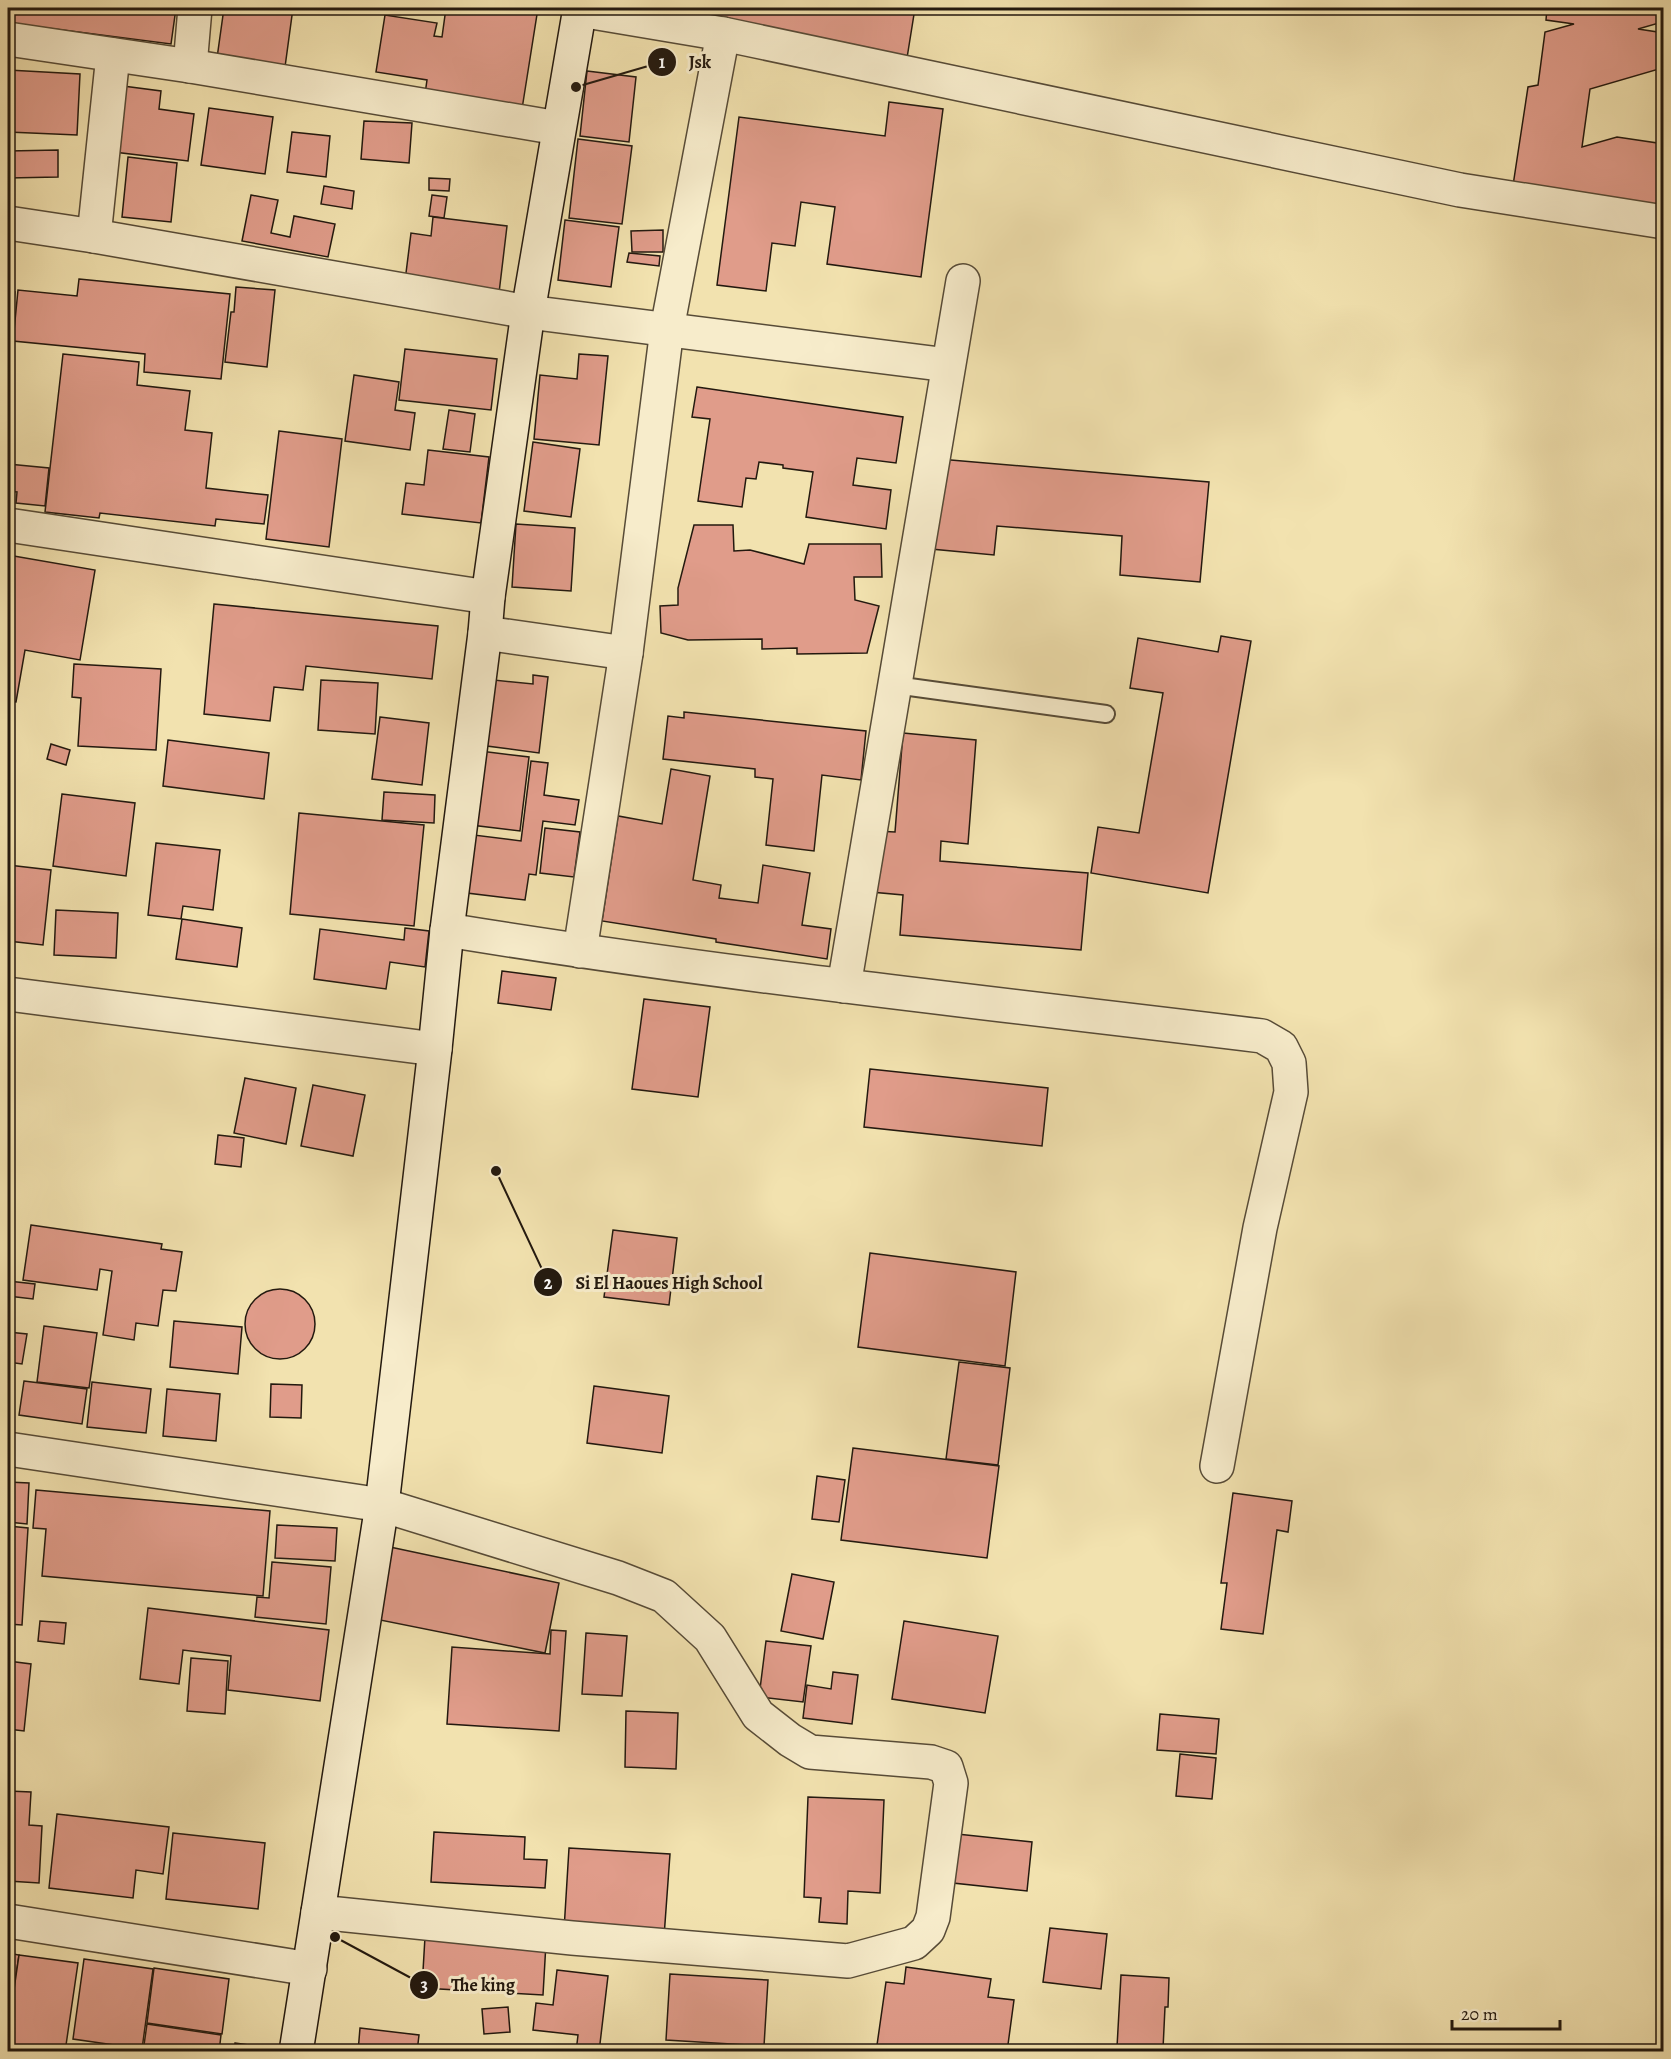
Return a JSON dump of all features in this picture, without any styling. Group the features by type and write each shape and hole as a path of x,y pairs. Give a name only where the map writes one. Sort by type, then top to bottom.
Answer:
{"street":[{"path":"190,66 195,8"},
{"path":"296,2052 382,1505 447,930 488,597 528,312 580,9 723,34 1460,190 1664,222"},
{"path":"580,951 626,653 667,329 723,34"},
{"path":"8,39 190,66 558,128"},
{"path":"94,236 113,55"},
{"path":"8,223 528,312 948,365"},
{"path":"844,986 963,281"},
{"path":"8,525 488,597"},
{"path":"485,633 626,653"},
{"path":"447,930 580,951 844,986 1262,1036 1281,1047 1289,1063 1291,1092 1260,1228 1217,1466"},
{"path":"8,993 435,1049"},
{"path":"8,1449 382,1505 618,1578 664,1596 710,1638 758,1715 810,1752 931,1762 946,1767 951,1783 933,1917 928,1930 914,1943 848,1961 572,1938 318,1912"},
{"path":"8,1921 310,1969"}],"lane":[{"path":"895,685 1106,714"}],"building":[{"path":"8,8 176,8 171,44 8,23"},
{"path":"224,8 293,8 285,67 217,58"},
{"path":"446,8 538,8 522,109 425,94 427,80 376,72 385,15 437,23 434,36 442,37"},
{"path":"676,8 915,8 907,58 674,18"},
{"path":"1547,8 1661,8 1659,23 1638,29 1664,33 1659,69 1590,89 1582,147 1617,137 1664,144 1664,214 1512,192 1528,87 1538,85 1545,32 1574,24 1546,20"},
{"path":"8,70 80,74 77,135 8,132"},
{"path":"587,71 636,77 629,142 580,136"},
{"path":"123,86 161,91 159,109 194,114 188,161 114,152"},
{"path":"889,102 943,109 921,277 827,264 835,207 801,202 795,246 772,243 766,291 717,285 739,117 885,136"},
{"path":"209,108 273,117 265,174 201,165"},
{"path":"364,121 412,123 409,163 361,159"},
{"path":"292,132 330,136 326,177 287,172"},
{"path":"578,139 632,146 622,224 569,218"},
{"path":"58,150 58,177 8,178 8,151"},
{"path":"128,157 177,163 171,222 122,217"},
{"path":"429,178 450,179 449,191 429,190"},
{"path":"324,186 354,191 352,209 321,204"},
{"path":"251,195 278,200 271,233 290,237 294,216 335,224 328,257 242,241"},
{"path":"432,195 447,197 444,218 429,216"},
{"path":"433,217 507,226 499,293 405,281 411,233 431,236"},
{"path":"565,220 619,227 611,287 558,280"},
{"path":"663,230 663,252 632,252 631,231"},
{"path":"629,253 660,256 659,266 627,262"},
{"path":"79,279 230,294 221,379 144,372 145,354 13,341 18,290 77,296"},
{"path":"236,287 275,290 267,367 225,362"},
{"path":"8,292 15,292 8,357"},
{"path":"405,349 497,359 491,410 399,400"},
{"path":"63,354 139,362 137,385 190,391 185,430 212,433 206,488 268,495 264,524 216,519 215,526 100,513 99,518 45,512"},
{"path":"579,354 608,356 599,445 534,439 540,375 577,379"},
{"path":"354,375 399,382 395,410 415,413 410,450 345,441"},
{"path":"697,387 903,417 896,463 857,458 853,485 891,490 886,529 806,517 813,472 783,468 783,465 759,462 756,479 746,478 742,507 698,501 710,419 692,417"},
{"path":"449,410 475,414 470,452 443,449"},
{"path":"279,431 342,439 329,547 266,539"},
{"path":"533,442 580,449 571,517 524,511"},
{"path":"428,450 489,457 481,523 402,514 406,483 424,485"},
{"path":"939,459 1209,482 1200,582 1120,575 1122,536 997,526 994,555 931,549"},
{"path":"8,464 49,468 45,506 16,503 17,492 8,491"},
{"path":"516,524 575,528 571,591 512,587"},
{"path":"694,525 733,525 734,551 750,550 804,564 809,544 881,544 882,577 854,577 855,600 879,606 867,653 797,654 797,648 762,649 762,639 688,640 661,633 660,606 678,605 678,588"},
{"path":"8,555 95,570 80,660 25,650 16,702 8,701"},
{"path":"214,604 438,626 432,679 306,666 303,690 274,687 270,721 204,714"},
{"path":"1221,636 1251,641 1208,893 1091,873 1098,827 1139,833 1163,693 1130,688 1138,638 1218,652"},
{"path":"74,664 161,669 156,750 78,746 81,698 72,697"},
{"path":"533,675 548,677 539,753 487,746 494,680 533,684"},
{"path":"321,680 378,683 375,734 318,730"},
{"path":"684,712 866,731 861,780 822,775 814,851 766,845 773,779 755,777 755,769 663,759 668,716 684,718"},
{"path":"380,717 429,723 422,785 372,779"},
{"path":"903,733 976,740 968,844 941,841 940,861 1088,873 1081,950 900,935 903,895 871,892 876,831 895,832"},
{"path":"168,740 269,753 264,799 163,786"},
{"path":"51,744 70,750 66,765 47,759"},
{"path":"480,751 529,757 520,831 471,825"},
{"path":"531,761 548,763 544,795 579,800 575,825 543,821 536,875 529,874 525,900 467,893 474,835 521,841"},
{"path":"671,769 710,776 693,880 721,885 719,898 758,903 763,865 810,873 802,925 831,929 827,959 602,921 618,816 662,824"},
{"path":"384,792 435,795 434,823 382,820"},
{"path":"62,794 135,803 126,876 53,866"},
{"path":"299,813 424,825 414,926 290,914"},
{"path":"545,828 580,832 574,877 540,873"},
{"path":"156,843 220,850 213,910 183,906 181,919 148,915"},
{"path":"8,865 51,870 43,945 8,941"},
{"path":"56,910 118,913 116,958 54,955"},
{"path":"182,919 242,928 237,967 176,959"},
{"path":"405,928 429,931 425,967 390,962 386,989 314,979 320,929 404,940"},
{"path":"502,971 556,978 551,1010 498,1003"},
{"path":"644,999 710,1007 698,1097 632,1089"},
{"path":"870,1069 1048,1088 1042,1146 864,1127"},
{"path":"245,1078 296,1088 286,1144 234,1133"},
{"path":"313,1085 365,1095 353,1156 301,1146"},
{"path":"218,1135 244,1138 241,1167 215,1164"},
{"path":"31,1225 162,1244 161,1249 182,1252 176,1291 163,1290 158,1326 136,1323 134,1340 103,1335 112,1271 100,1269 97,1290 23,1280"},
{"path":"613,1230 677,1238 669,1305 604,1297"},
{"path":"870,1253 1016,1272 1005,1366 858,1347"},
{"path":"8,1281 35,1284 33,1299 8,1296"},
{"path":"287,1289 300,1295 309,1304 313,1310 315,1324 313,1338 305,1349 294,1357 273,1359 255,1349 247,1338 245,1317 255,1299 266,1291"},
{"path":"174,1321 242,1327 238,1374 170,1367"},
{"path":"44,1326 97,1333 89,1388 37,1382"},
{"path":"8,1332 27,1334 22,1364 8,1362"},
{"path":"959,1362 1010,1368 998,1465 946,1459"},
{"path":"24,1381 87,1389 82,1424 19,1415"},
{"path":"92,1382 151,1389 146,1433 87,1427"},
{"path":"271,1384 302,1385 301,1418 270,1417"},
{"path":"594,1386 669,1396 662,1453 587,1443"},
{"path":"167,1389 220,1394 216,1441 163,1436"},
{"path":"853,1448 999,1466 987,1558 841,1540"},
{"path":"817,1476 845,1480 839,1522 812,1519"},
{"path":"8,1482 29,1483 27,1524 8,1522"},
{"path":"36,1490 270,1511 263,1596 42,1576 46,1529 33,1528"},
{"path":"1233,1493 1292,1501 1288,1532 1277,1530 1263,1634 1221,1629 1227,1583 1221,1583"},
{"path":"277,1525 337,1528 335,1561 275,1558"},
{"path":"8,1526 28,1528 22,1625 8,1624"},
{"path":"390,1547 559,1583 545,1653 375,1619"},
{"path":"272,1562 331,1567 326,1624 255,1617 257,1597 269,1598"},
{"path":"792,1574 834,1582 823,1639 781,1631"},
{"path":"148,1608 329,1630 320,1701 228,1690 231,1656 183,1650 179,1684 140,1679"},
{"path":"40,1621 66,1623 64,1644 38,1641"},
{"path":"904,1621 998,1636 985,1713 892,1699"},
{"path":"551,1630 566,1631 559,1731 447,1724 452,1647 550,1654"},
{"path":"586,1633 627,1636 622,1696 582,1694"},
{"path":"766,1641 811,1646 803,1702 759,1697"},
{"path":"191,1658 228,1661 225,1714 187,1711"},
{"path":"8,1661 31,1664 24,1731 8,1729"},
{"path":"833,1672 858,1675 852,1724 803,1718 807,1685 831,1689"},
{"path":"626,1711 678,1713 676,1769 625,1767"},
{"path":"1160,1714 1219,1719 1216,1754 1157,1750"},
{"path":"1180,1754 1216,1758 1212,1799 1176,1796"},
{"path":"8,1791 31,1792 29,1825 42,1826 39,1883 8,1881"},
{"path":"808,1797 884,1800 880,1893 848,1891 847,1924 819,1922 821,1898 804,1897"},
{"path":"57,1814 169,1827 163,1874 136,1870 133,1898 49,1888"},
{"path":"434,1832 525,1837 524,1859 547,1860 545,1888 431,1882"},
{"path":"173,1833 265,1843 258,1909 166,1899"},
{"path":"957,1834 1032,1842 1027,1891 953,1883"},
{"path":"569,1848 670,1854 664,1937 564,1930"},
{"path":"1050,1928 1107,1934 1101,1989 1043,1982"},
{"path":"425,1937 546,1943 543,1995 422,1988"},
{"path":"8,1953 19,1955 9,2022 8,2022"},
{"path":"19,1955 78,1963 65,2052 8,2052 8,2031"},
{"path":"84,1959 153,1969 142,2049 73,2039"},
{"path":"906,1967 991,1979 988,1997 1014,2000 1007,2052 876,2052 886,1982 904,1984"},
{"path":"154,1968 229,1979 222,2034 147,2023"},
{"path":"557,1970 608,1976 599,2052 576,2052 578,2035 533,2030 536,2003 553,2005"},
{"path":"670,1974 768,1980 764,2046 666,2040"},
{"path":"1121,1975 1169,1978 1163,2049 1117,2047"},
{"path":"508,2007 510,2032 484,2034 482,2009"},
{"path":"147,2024 221,2035 219,2052 143,2052"},
{"path":"360,2028 419,2035 417,2052 358,2052"},
{"path":"235,2043 276,2049 275,2052 234,2052"}],"place":[{"name":"Jsk","path":"576,87"},
{"name":"Si El Haoues High School","path":"496,1171"},
{"name":"The king","path":"335,1937"}]}
